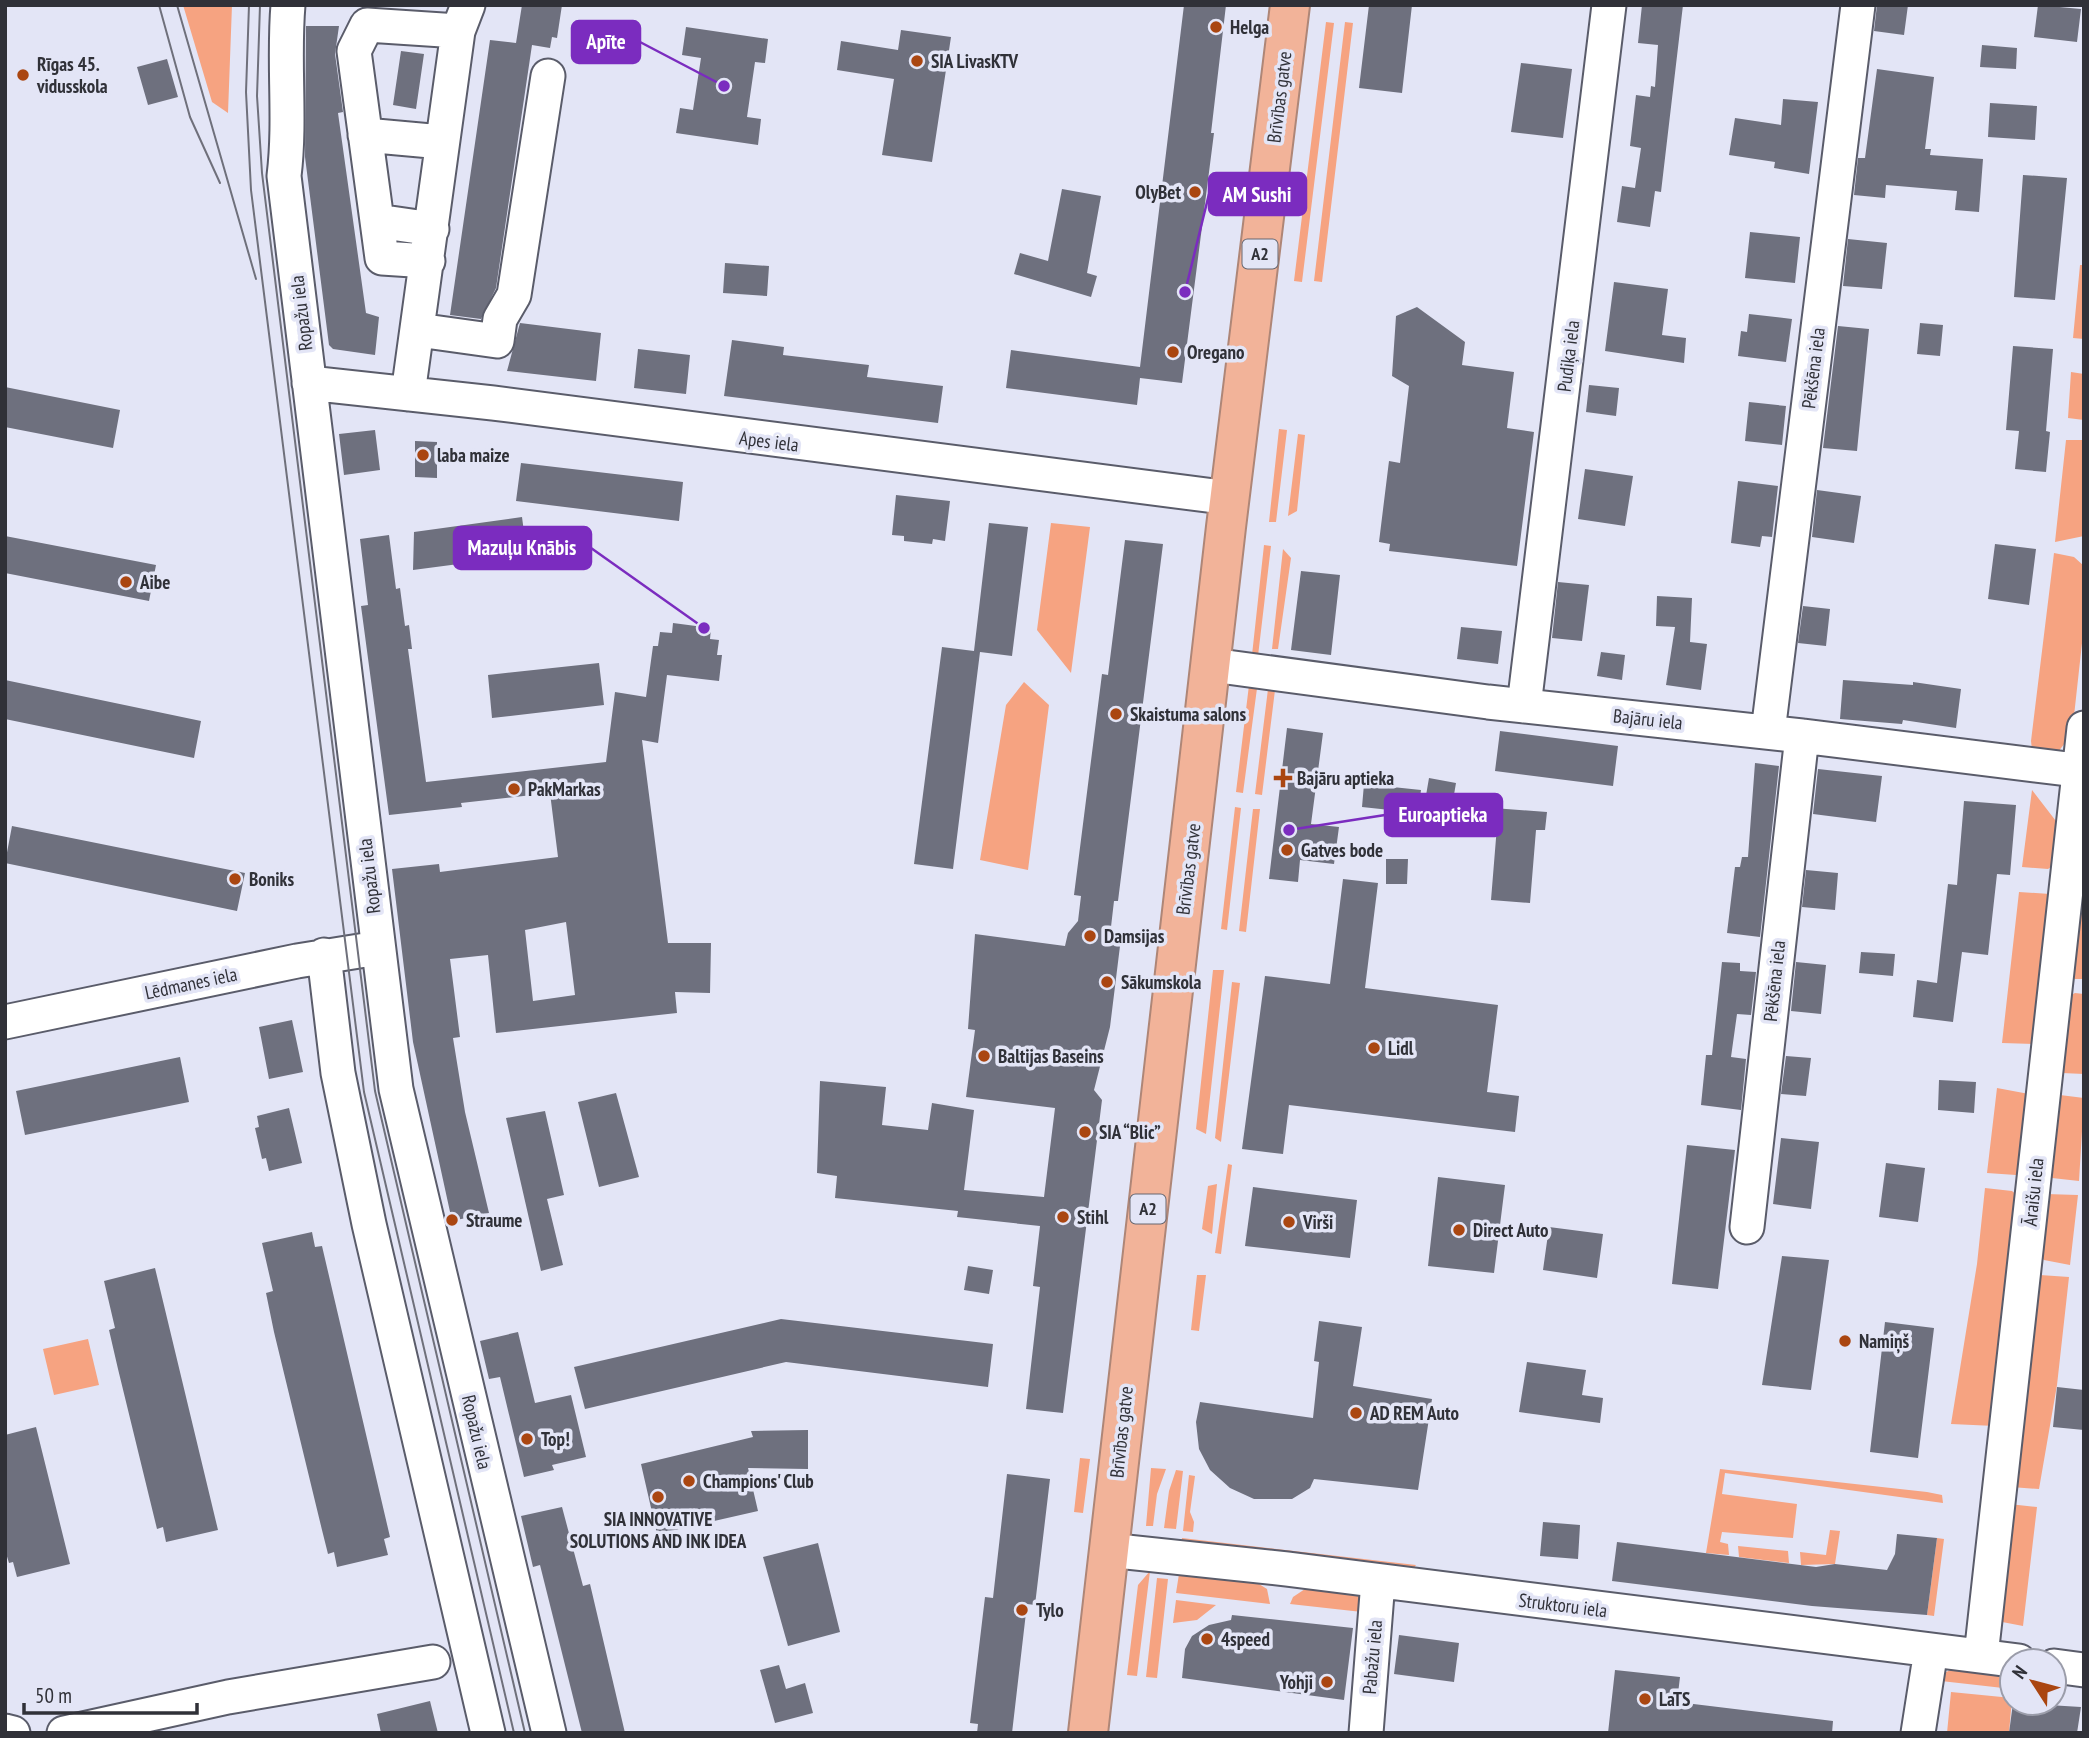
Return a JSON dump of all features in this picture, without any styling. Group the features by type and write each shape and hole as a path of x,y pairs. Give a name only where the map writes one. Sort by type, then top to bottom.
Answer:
{"highway":[{"name":"Brīvības gatve","path":"1088,1733 1230,498 1290,5"}],"street":[{"name":"Ropažu iela","path":"288,5 285,79 288,144 284,176 397,1089 548,1733"},
{"name":"Pudiķa iela","path":"1524,706 1609,5"},
{"name":"Pēkšēna iela","path":"1768,732 1858,5"},
{"path":"408,394 430,245 442,142 463,18 367,25 354,51 382,258 430,245"},
{"path":"418,330 497,341 500,319 513,295 548,76"},
{"path":"365,135 442,142"},
{"name":"Apes iela","path":"309,383 1230,498"},
{"name":"Bajāru iela","path":"1212,665 1524,706 1768,732 2082,771"},
{"name":"Āraišu iela","path":"1982,1656 2082,771 2084,728"},
{"name":"Pēkšēna iela","path":"1747,1227 1802,736"},
{"name":"Lēdmanes iela","path":"5,1022 324,956 378,948"},
{"path":"324,956 338,1073 369,1224 488,1733"},
{"name":"Struktoru iela","path":"1108,1550 1998,1658"},
{"name":"Pabažu iela","path":"1366,1733 1378,1581"},
{"path":"1918,1733 1931,1650"},
{"path":"64,1733 102,1728 229,1697 433,1662"},
{"path":"5,1731 13,1733"}],"shaded area":[{"path":"183,5 232,5 228,113 212,102"},
{"path":"1326,22 1334,23 1302,282 1294,281"},
{"path":"1345,22 1353,23 1322,282 1314,281"},
{"path":"2080,265 2084,265 2084,339 2073,338"},
{"path":"2071,372 2084,374 2084,420 2068,418"},
{"path":"1279,429 1287,430 1276,522 1269,522"},
{"path":"1298,434 1305,435 1297,511 1288,516"},
{"path":"2066,440 2084,440 2084,536 2055,542"},
{"path":"1051,523 1090,527 1071,673 1037,630"},
{"path":"1264,545 1271,546 1258,656 1252,655"},
{"path":"1283,549 1291,558 1278,649 1272,649"},
{"path":"2054,553 2074,557 2084,566 2084,625 2072,734 2058,752 2032,750 2031,741"},
{"path":"1258,681 1243,793 1236,792 1249,685"},
{"path":"1024,682 1049,705 1028,870 980,860 1006,705"},
{"path":"1268,689 1275,690 1262,795 1255,794"},
{"path":"2032,790 2059,825 2055,864 2048,869 2022,867"},
{"path":"1235,807 1241,808 1227,930 1221,929"},
{"path":"1253,809 1260,809 1246,932 1239,931"},
{"path":"2019,892 2050,894 2035,1044 2002,1043"},
{"path":"2076,900 2084,900 2084,979 2075,979 2068,973"},
{"path":"1213,970 1224,970 1206,1134 1196,1129"},
{"path":"1232,982 1240,983 1221,1142 1215,1138"},
{"path":"2075,993 2084,994 2084,1074 2062,1073 2066,998"},
{"path":"1997,1088 2029,1094 2024,1171 2016,1175 1987,1173"},
{"path":"2060,1095 2084,1098 2079,1181 2052,1178 2044,1171"},
{"path":"1228,1164 1232,1165 1221,1254 1215,1253"},
{"path":"1217,1184 1212,1234 1202,1229 1208,1186"},
{"path":"1985,1188 2012,1191 2018,1196 1995,1426 1951,1424 1977,1264"},
{"path":"2046,1194 2078,1195 2070,1265 2044,1260 2036,1252"},
{"path":"1197,1275 1206,1275 1199,1331 1191,1330"},
{"path":"2040,1275 2069,1277 2057,1385 2039,1489 2011,1487 2032,1282"},
{"path":"88,1339 99,1385 54,1395 43,1349"},
{"path":"1080,1458 1090,1459 1083,1513 1074,1512"},
{"path":"1151,1468 1166,1469 1157,1494 1153,1526 1146,1526"},
{"path":"1720,1469 1927,1492 1942,1495 1943,1503 1725,1473 1722,1494 1797,1504 1793,1538 1722,1532 1720,1542 1728,1544 1729,1555 1706,1553"},
{"path":"1176,1470 1183,1471 1176,1529 1164,1528 1169,1491"},
{"path":"1189,1475 1195,1476 1190,1512 1194,1522 1193,1532 1183,1531"},
{"path":"2009,1504 2037,1507 2023,1626 1997,1621"},
{"path":"1830,1530 1840,1531 1835,1564 1801,1565 1800,1552 1826,1555"},
{"path":"1182,1538 1416,1565 1413,1569 1181,1546"},
{"path":"1937,1538 1944,1539 1934,1616 1927,1615"},
{"path":"1738,1546 1788,1551 1789,1563 1739,1557"},
{"path":"1150,1571 1137,1676 1127,1675 1138,1585"},
{"path":"1179,1574 1259,1584 1267,1589 1270,1604 1176,1593"},
{"path":"1157,1578 1168,1579 1157,1678 1146,1677"},
{"path":"1305,1589 1359,1596 1365,1599 1371,1613 1290,1604 1293,1597"},
{"path":"1176,1600 1216,1605 1197,1620 1173,1623"},
{"path":"1960,1666 1998,1672 1998,1687 1941,1681 1946,1672"},
{"path":"1951,1692 1998,1697 1998,1717 2010,1717 2009,1733 1947,1733"}],"building":[{"path":"522,5 562,5 557,38 552,37 550,48 532,45 496,288 481,319 450,315 490,40 516,43"},
{"path":"1184,5 1226,5 1211,133 1214,133 1182,383 1140,378 1137,405 1006,388 1011,350 1140,367"},
{"path":"1369,5 1412,5 1402,93 1359,88"},
{"path":"1642,5 1683,5 1661,192 1655,191 1650,227 1617,222 1622,186 1635,188 1641,148 1630,146 1636,95 1650,97 1651,86 1655,87 1658,45 1638,43"},
{"path":"1877,5 1908,5 1904,35 1874,31"},
{"path":"2038,5 2081,9 2077,42 2034,37"},
{"path":"306,26 339,26 335,54 343,112 338,113 366,313 379,317 375,355 333,349 329,345 305,157"},
{"path":"686,27 768,39 765,63 755,62 747,117 761,119 758,145 676,133 680,108 693,110 701,58 682,55"},
{"path":"901,30 951,37 932,162 882,155 894,79 837,70 841,41 898,50"},
{"path":"1982,45 2017,48 2016,69 1980,67"},
{"path":"401,51 424,54 416,109 393,105"},
{"path":"167,59 178,97 148,105 137,67"},
{"path":"1521,63 1572,69 1563,138 1511,132"},
{"path":"1877,69 1934,77 1925,149 1931,149 1930,155 1983,159 1979,212 1955,210 1957,191 1886,185 1885,198 1854,195 1858,158 1865,158"},
{"path":"1783,99 1818,102 1809,174 1774,168 1775,162 1729,155 1735,118 1781,125"},
{"path":"1990,103 2037,106 2035,140 1988,137"},
{"path":"2023,175 2067,178 2055,300 2014,297"},
{"path":"1062,189 1101,196 1087,273 1097,276 1091,297 1014,274 1020,253 1048,261"},
{"path":"1750,232 1800,237 1795,283 1745,278"},
{"path":"1848,239 1887,243 1882,289 1843,286"},
{"path":"725,263 769,266 767,296 723,293"},
{"path":"1614,282 1668,289 1662,335 1686,338 1684,363 1605,351"},
{"path":"1417,307 1465,342 1462,365 1514,372 1507,428 1534,432 1517,566 1389,551 1390,544 1379,542 1389,461 1400,463 1409,386 1392,376 1396,316"},
{"path":"1749,314 1792,319 1786,362 1738,356 1741,331 1747,332"},
{"path":"520,323 601,333 596,381 507,371"},
{"path":"1920,323 1943,325 1940,356 1917,354"},
{"path":"1838,326 1869,329 1857,451 1823,448"},
{"path":"732,340 784,347 783,355 869,365 867,377 943,386 938,423 724,396"},
{"path":"2013,346 2053,349 2046,431 2050,432 2046,472 2015,469 2019,431 2006,430"},
{"path":"638,349 690,355 686,394 634,388"},
{"path":"1589,385 1619,388 1616,416 1586,412"},
{"path":"5,387 120,410 113,448 5,427"},
{"path":"1749,402 1786,406 1782,445 1745,441"},
{"path":"375,430 380,470 344,475 339,434"},
{"path":"415,441 437,442 437,478 415,477"},
{"path":"521,463 683,482 679,521 516,501"},
{"path":"1585,469 1633,476 1625,526 1578,519"},
{"path":"1738,481 1778,486 1772,537 1762,536 1760,547 1731,543"},
{"path":"1817,490 1861,496 1854,543 1812,537"},
{"path":"896,495 950,501 945,541 933,539 932,544 904,541 904,536 892,535"},
{"path":"522,517 527,555 413,570 414,532"},
{"path":"989,523 1028,527 1012,656 980,652 953,869 914,864 942,647 974,651"},
{"path":"389,535 396,589 400,588 405,626 409,625 412,649 408,649 426,782 606,762 615,692 646,697 653,646 658,646 660,632 672,633 673,623 711,628 710,639 719,640 717,655 722,655 719,681 667,675 658,743 642,740 668,943 711,943 710,993 675,992 677,1013 496,1033 488,955 450,959 460,1037 453,1038 465,1112 489,1213 452,1221 413,1042 392,869 439,864 440,872 558,857 550,793 461,803 462,807 389,815 361,606 368,605 360,539","holes":["566,922 575,995 533,1001 525,930"]},
{"path":"5,536 156,565 149,601 5,573"},
{"path":"1125,540 1163,544 1118,901 1114,901 1109,944 1120,946 1110,1027 1094,1090 1102,1100 1063,1413 1026,1409 1040,1287 1033,1286 1040,1226 957,1217 958,1211 835,1198 837,1176 817,1173 820,1081 886,1087 882,1125 928,1130 932,1103 974,1110 964,1190 1044,1197 1055,1108 966,1097 975,1030 968,1029 975,934 1065,946 1068,933 1078,921 1081,896 1074,895 1102,674 1108,675"},
{"path":"1995,544 2036,549 2029,605 1988,599"},
{"path":"1301,571 1340,575 1331,655 1291,650"},
{"path":"1558,582 1589,585 1582,641 1552,638"},
{"path":"1657,596 1692,598 1690,642 1707,644 1701,690 1666,685 1675,627 1656,626"},
{"path":"1803,606 1830,609 1826,646 1798,643"},
{"path":"1461,627 1502,631 1498,664 1457,659"},
{"path":"1601,652 1625,655 1622,680 1597,676"},
{"path":"599,663 604,705 492,718 488,675"},
{"path":"5,680 201,721 194,758 5,719"},
{"path":"1843,680 1913,685 1913,682 1961,689 1956,728 1903,720 1902,724 1840,719"},
{"path":"1287,728 1323,733 1311,824 1339,827 1334,864 1300,860 1298,882 1269,879"},
{"path":"1500,731 1618,746 1613,786 1495,771"},
{"path":"1755,763 1779,766 1760,937 1727,933 1735,867 1740,867 1742,857 1748,857"},
{"path":"1818,769 1882,776 1876,822 1813,814"},
{"path":"1429,778 1456,783 1451,812 1424,807"},
{"path":"1364,784 1421,790 1418,813 1362,807"},
{"path":"1964,801 2016,805 2010,875 1997,874 1988,955 1962,952 1953,1022 1913,1017 1917,980 1937,983 1948,884 1957,885"},
{"path":"1493,808 1547,812 1545,830 1536,830 1530,903 1491,900 1497,826 1492,826"},
{"path":"12,826 245,873 237,911 5,863"},
{"path":"1386,859 1408,859 1407,884 1386,884"},
{"path":"1806,870 1838,873 1835,910 1802,907"},
{"name":"Lidl","path":"1343,879 1378,883 1365,988 1498,1005 1487,1092 1519,1096 1515,1132 1289,1105 1283,1154 1242,1149 1265,976 1330,984"},
{"path":"1861,952 1895,954 1893,976 1859,973"},
{"path":"1722,962 1740,963 1740,971 1756,972 1751,1015 1737,1014 1731,1057 1746,1059 1741,1110 1701,1105 1706,1055 1712,1055"},
{"path":"1796,962 1826,965 1821,1014 1791,1011"},
{"path":"292,1020 303,1072 269,1079 259,1027"},
{"path":"1786,1056 1811,1058 1806,1096 1781,1094"},
{"path":"180,1057 189,1102 25,1135 16,1091"},
{"path":"1939,1080 1976,1082 1974,1113 1938,1110"},
{"path":"616,1093 639,1177 599,1187 578,1102"},
{"path":"289,1108 302,1163 269,1171 266,1158 262,1159 255,1128 259,1127 257,1116"},
{"path":"545,1111 564,1195 547,1199 563,1265 541,1271 506,1118"},
{"path":"1781,1138 1819,1142 1811,1209 1773,1204"},
{"path":"1687,1145 1735,1150 1718,1289 1672,1284"},
{"path":"1886,1163 1925,1168 1918,1222 1879,1217"},
{"path":"1438,1177 1505,1185 1494,1273 1428,1266"},
{"name":"Virši","path":"1253,1187 1357,1200 1350,1258 1245,1246"},
{"path":"1549,1227 1603,1234 1597,1278 1543,1270"},
{"path":"312,1232 315,1247 322,1246 390,1537 384,1539 388,1555 337,1567 334,1552 328,1554 274,1332 266,1293 273,1291 262,1243"},
{"path":"1782,1256 1829,1260 1811,1390 1762,1385"},
{"path":"968,1266 993,1270 989,1294 964,1290"},
{"path":"155,1268 218,1530 166,1542 163,1527 157,1529 118,1369 109,1330 115,1328 104,1281"},
{"path":"781,1319 993,1344 988,1387 786,1362 585,1409 574,1367"},
{"path":"1319,1321 1362,1327 1353,1386 1432,1399 1418,1490 1314,1479 1310,1488 1292,1499 1254,1499 1230,1488 1210,1470 1199,1449 1196,1422 1200,1402 1313,1418 1319,1362 1314,1361"},
{"path":"1885,1322 1934,1328 1918,1458 1870,1452"},
{"path":"518,1332 535,1403 571,1395 586,1457 552,1465 554,1470 524,1477 500,1377 489,1379 480,1341"},
{"path":"1527,1362 1586,1370 1582,1395 1603,1398 1600,1423 1519,1412"},
{"path":"2057,1387 2084,1390 2084,1430 2053,1427"},
{"path":"36,1427 70,1564 17,1577 13,1562 9,1563 5,1550 5,1435"},
{"path":"808,1430 808,1469 748,1468 758,1511 657,1534 641,1464 753,1437 751,1431"},
{"path":"1007,1474 1050,1479 1035,1605 1027,1604 1012,1733 977,1733 978,1724 970,1723 985,1597 993,1598"},
{"path":"562,1507 583,1586 590,1584 625,1733 582,1733 540,1565 533,1567 521,1516"},
{"path":"1543,1522 1580,1525 1578,1559 1540,1556"},
{"path":"1897,1534 1937,1538 1927,1615 1812,1606 1612,1581 1617,1542 1816,1567 1835,1564 1887,1570 1895,1554"},
{"path":"818,1543 840,1632 788,1646 763,1557"},
{"path":"1232,1615 1353,1628 1344,1700 1182,1678 1185,1649 1192,1636 1209,1625 1231,1620"},
{"path":"1399,1635 1459,1643 1454,1682 1394,1674"},
{"path":"779,1665 786,1689 805,1683 813,1713 775,1723 760,1670"},
{"path":"1615,1670 1680,1677 1677,1702 1833,1721 1832,1733 1608,1733"},
{"path":"430,1701 438,1733 381,1733 377,1714"},
{"path":"2068,1706 2081,1707 2077,1733 2009,1733 2011,1717 2068,1717"}],"tram line":[{"path":"159,5 190,117 220,183"},
{"path":"177,5 256,279"},
{"path":"249,5 246,92 251,190 364,1092 514,1733"},
{"path":"260,5 257,96 262,173 375,1091 525,1733"}],"place":[{"name":"Helga","path":"1216,27"},
{"name":"SIA LivasKTV","path":"917,61"},
{"name":"Rīgas 45. vidusskola","path":"23,75"},
{"name":"Apīte","path":"724,86"},
{"name":"OlyBet","path":"1195,192"},
{"name":"AM Sushi","path":"1185,292"},
{"name":"Oregano","path":"1173,352"},
{"name":"laba maize","path":"423,455"},
{"name":"Aibe","path":"126,582"},
{"name":"Mazuļu Knābis","path":"704,628"},
{"name":"Skaistuma salons","path":"1116,714"},
{"name":"Bajāru aptieka","path":"1283,778"},
{"name":"PakMarkas","path":"514,789"},
{"name":"Euroaptieka","path":"1289,830"},
{"name":"Gatves bode","path":"1287,850"},
{"name":"Boniks","path":"235,879"},
{"name":"Damsijas","path":"1090,936"},
{"name":"Sākumskola","path":"1107,982"},
{"name":"Lidl","path":"1374,1048"},
{"name":"Baltijas Baseins","path":"984,1056"},
{"name":"SIA “Blic”","path":"1085,1132"},
{"name":"Stihl","path":"1063,1217"},
{"name":"Straume","path":"452,1220"},
{"name":"Virši","path":"1289,1222"},
{"name":"Direct Auto","path":"1459,1230"},
{"name":"Namiņš","path":"1845,1341"},
{"name":"AD REM Auto","path":"1356,1413"},
{"name":"Top!","path":"527,1439"},
{"name":"Champions' Club","path":"689,1481"},
{"name":"SIA INNOVATIVE SOLUTIONS AND INK IDEA","path":"658,1497"},
{"name":"Tylo","path":"1022,1610"},
{"name":"4speed","path":"1207,1639"},
{"name":"Yohji","path":"1327,1682"},
{"name":"LaTS","path":"1645,1699"}]}
